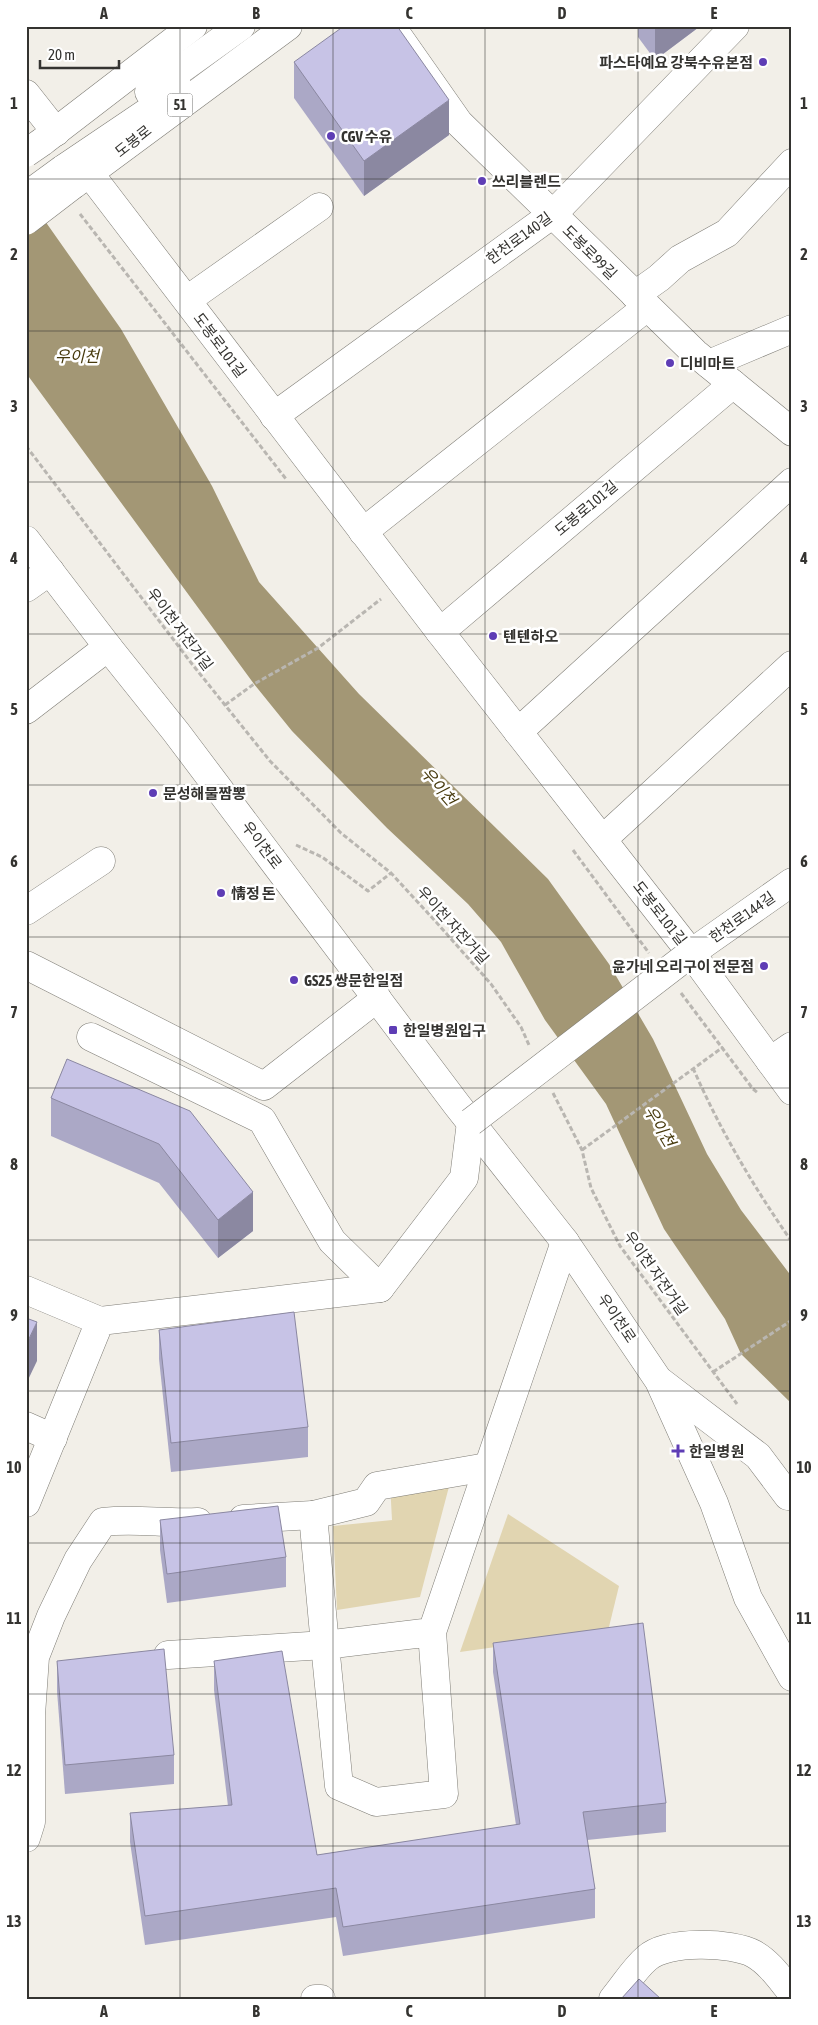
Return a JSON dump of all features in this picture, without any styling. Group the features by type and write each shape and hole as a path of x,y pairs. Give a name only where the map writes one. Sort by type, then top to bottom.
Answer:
{"street":[{"name":"도봉로","path":"26,221 58,159 193,26"},
{"path":"26,196 58,159 241,26"},
{"path":"26,178 174,95 268,26"},
{"name":"도봉로","path":"58,159 198,91 288,26"},
{"name":"도봉로99길","path":"390,26 459,124 641,301 709,364 792,432"},
{"name":"한천로140길","path":"274,416 553,214 735,26"},
{"name":"도봉로101길","path":"26,94 58,159 187,300 440,632 691,953 781,1053 792,1090"},
{"path":"363,532 641,301 659,278 680,259 727,233 792,163"},
{"name":"도봉로101길","path":"187,300 319,207"},
{"path":"709,364 792,329"},
{"name":"도봉로101길","path":"440,632 733,384"},
{"path":"518,732 792,482"},
{"name":"우이천로","path":"26,540 176,732 377,998 566,1242 659,1381 714,1504 748,1598 792,1677"},
{"path":"26,588 50,571"},
{"path":"26,710 108,647"},
{"path":"603,839 792,665"},
{"path":"26,911 101,861"},
{"name":"한천로144길","path":"472,1122 691,953 792,882"},
{"path":"26,965 264,1086 377,998"},
{"path":"91,1037 262,1120 332,1241 380,1288"},
{"path":"26,1290 100,1321 380,1288 464,1178 472,1122"},
{"path":"313,1515 339,1786 376,1802 444,1794 432,1632 487,1467 566,1242"},
{"path":"26,1504 100,1321"},
{"path":"659,1381 758,1456 790,1497"},
{"path":"26,1426 53,1438"},
{"path":"26,1838 31,1822 31,1715 35,1657 51,1616 78,1560 103,1522 125,1519 172,1524 313,1515 366,1502 377,1486 487,1467"},
{"path":"168,1655 325,1645 432,1632"},
{"path":"612,1999 647,1958 658,1950 702,1946 741,1948 755,1955 765,1962 792,1992"},
{"path":"315,1999 321,1999"}],"path":[{"name":"우이천 자전거길","path":"26,446 270,762 341,833 391,873 491,984 521,1027 534,1054"},
{"path":"225,705 254,684 318,648 382,598"},
{"path":"267,852 285,840 322,857 368,891 391,873"},
{"path":"582,1150 723,1047"},
{"path":"692,1068 717,1123 750,1180 792,1242"},
{"name":"우이천 자전거길","path":"550,1089 582,1150 591,1188 620,1246 738,1405"},
{"path":"713,1372 792,1320"}],"shaded area":[{"path":"451,1479 420,1597 337,1610 333,1526 392,1520 390,1483"},
{"path":"508,1514 619,1586 608,1631 460,1652"}],"water":[{"name":"우이천","path":"26,194 121,329 212,486 259,582 359,694 548,879 609,964 653,1039 707,1154 741,1210 792,1277 792,1404 741,1354 725,1319 664,1229 606,1104 545,1020 501,942 468,904 387,828 292,731 254,684 26,373"}],"building":[{"path":"344,26 397,26 449,100 364,161 294,62"},
{"path":"67,1059 190,1111 253,1192 218,1220 159,1144 51,1098"},
{"path":"294,1312 308,1427 171,1443 159,1330"},
{"path":"26,1318 37,1322 26,1345"},
{"path":"278,1506 286,1557 167,1574 160,1520"},
{"path":"643,1623 666,1803 583,1812 595,1889 343,1927 336,1888 145,1916 130,1813 232,1805 214,1661 282,1651 317,1855 520,1824 493,1643"},
{"path":"164,1649 174,1755 65,1765 57,1661"},
{"path":"639,1979 661,1999 621,1999"}],"place":[{"name":"파스타예요 강북수유본점","path":"763,62"},
{"name":"CGV 수유","path":"331,136"},
{"name":"쓰리블렌드","path":"482,181"},
{"name":"디비마트","path":"670,363"},
{"name":"텐텐하오","path":"493,636"},
{"name":"문성해물짬뽕","path":"153,793"},
{"name":"情정 돈","path":"221,893"},
{"name":"윤가네 오리구이 전문점","path":"764,966"},
{"name":"GS25 쌍문한일점","path":"294,980"},
{"name":"한일병원입구","path":"393,1030"},
{"name":"한일병원","path":"678,1451"}]}
